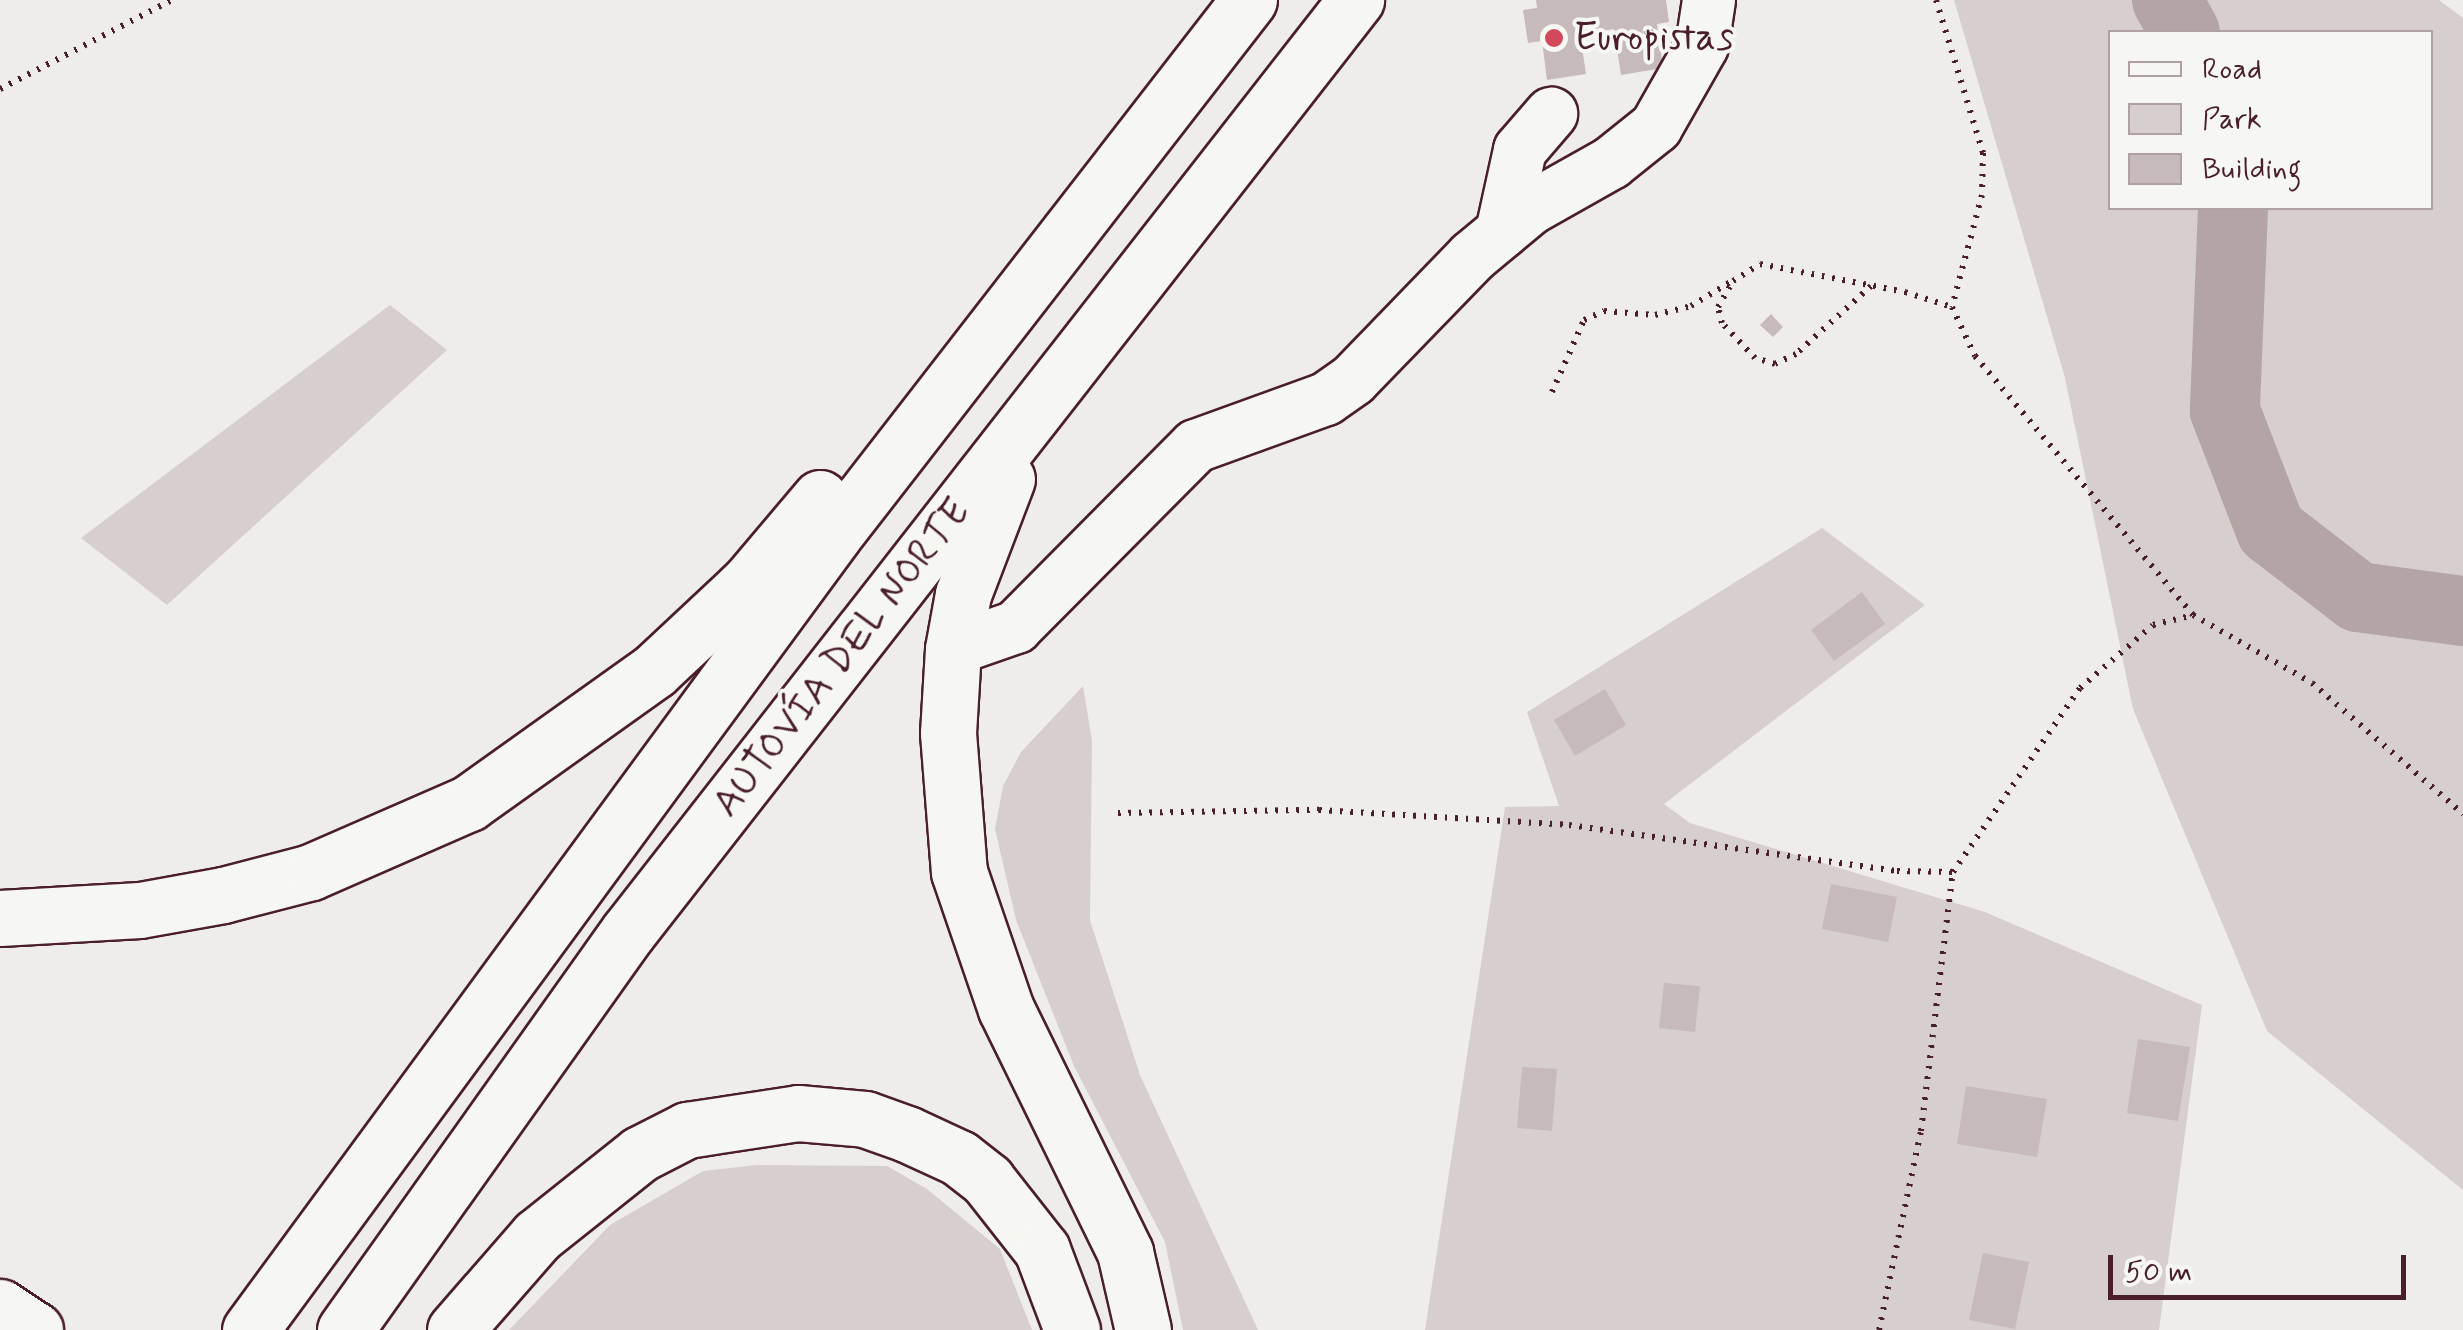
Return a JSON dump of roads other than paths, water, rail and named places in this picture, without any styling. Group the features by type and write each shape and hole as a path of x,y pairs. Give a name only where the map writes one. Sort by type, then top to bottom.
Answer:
{"highway":[{"name":"AUTOVÍA DEL NORTE","path":"250,1330 1010,305 1249,0"},
{"name":"AUTOVÍA DEL NORTE","path":"344,1330 628,932 1356,0"},
{"path":"0,918 120,912 224,895 311,872 468,803 654,671 749,582 944,352 1010,305"},
{"path":"1014,437 1004,498 981,539 953,649 951,790 970,914 1006,1009 1125,1252 1143,1330"},
{"path":"454,1330 536,1236 640,1154 687,1130 798,1112 879,1124 959,1158 988,1180 1042,1250 1072,1330"},
{"path":"0,1307 34,1330"}],"lane":[{"path":"953,649 1016,627 1196,446 1326,399 1354,380 1502,232 1656,126 1702,46 1709,0"},
{"path":"1502,232 1520,150 1551,114"}],"waterway":[{"path":"2167,0 2184,30"},
{"path":"2233,210 2225,411 2271,530 2358,597 2463,611"}],"place":[{"name":"Europistas","path":"1554,38"}]}
